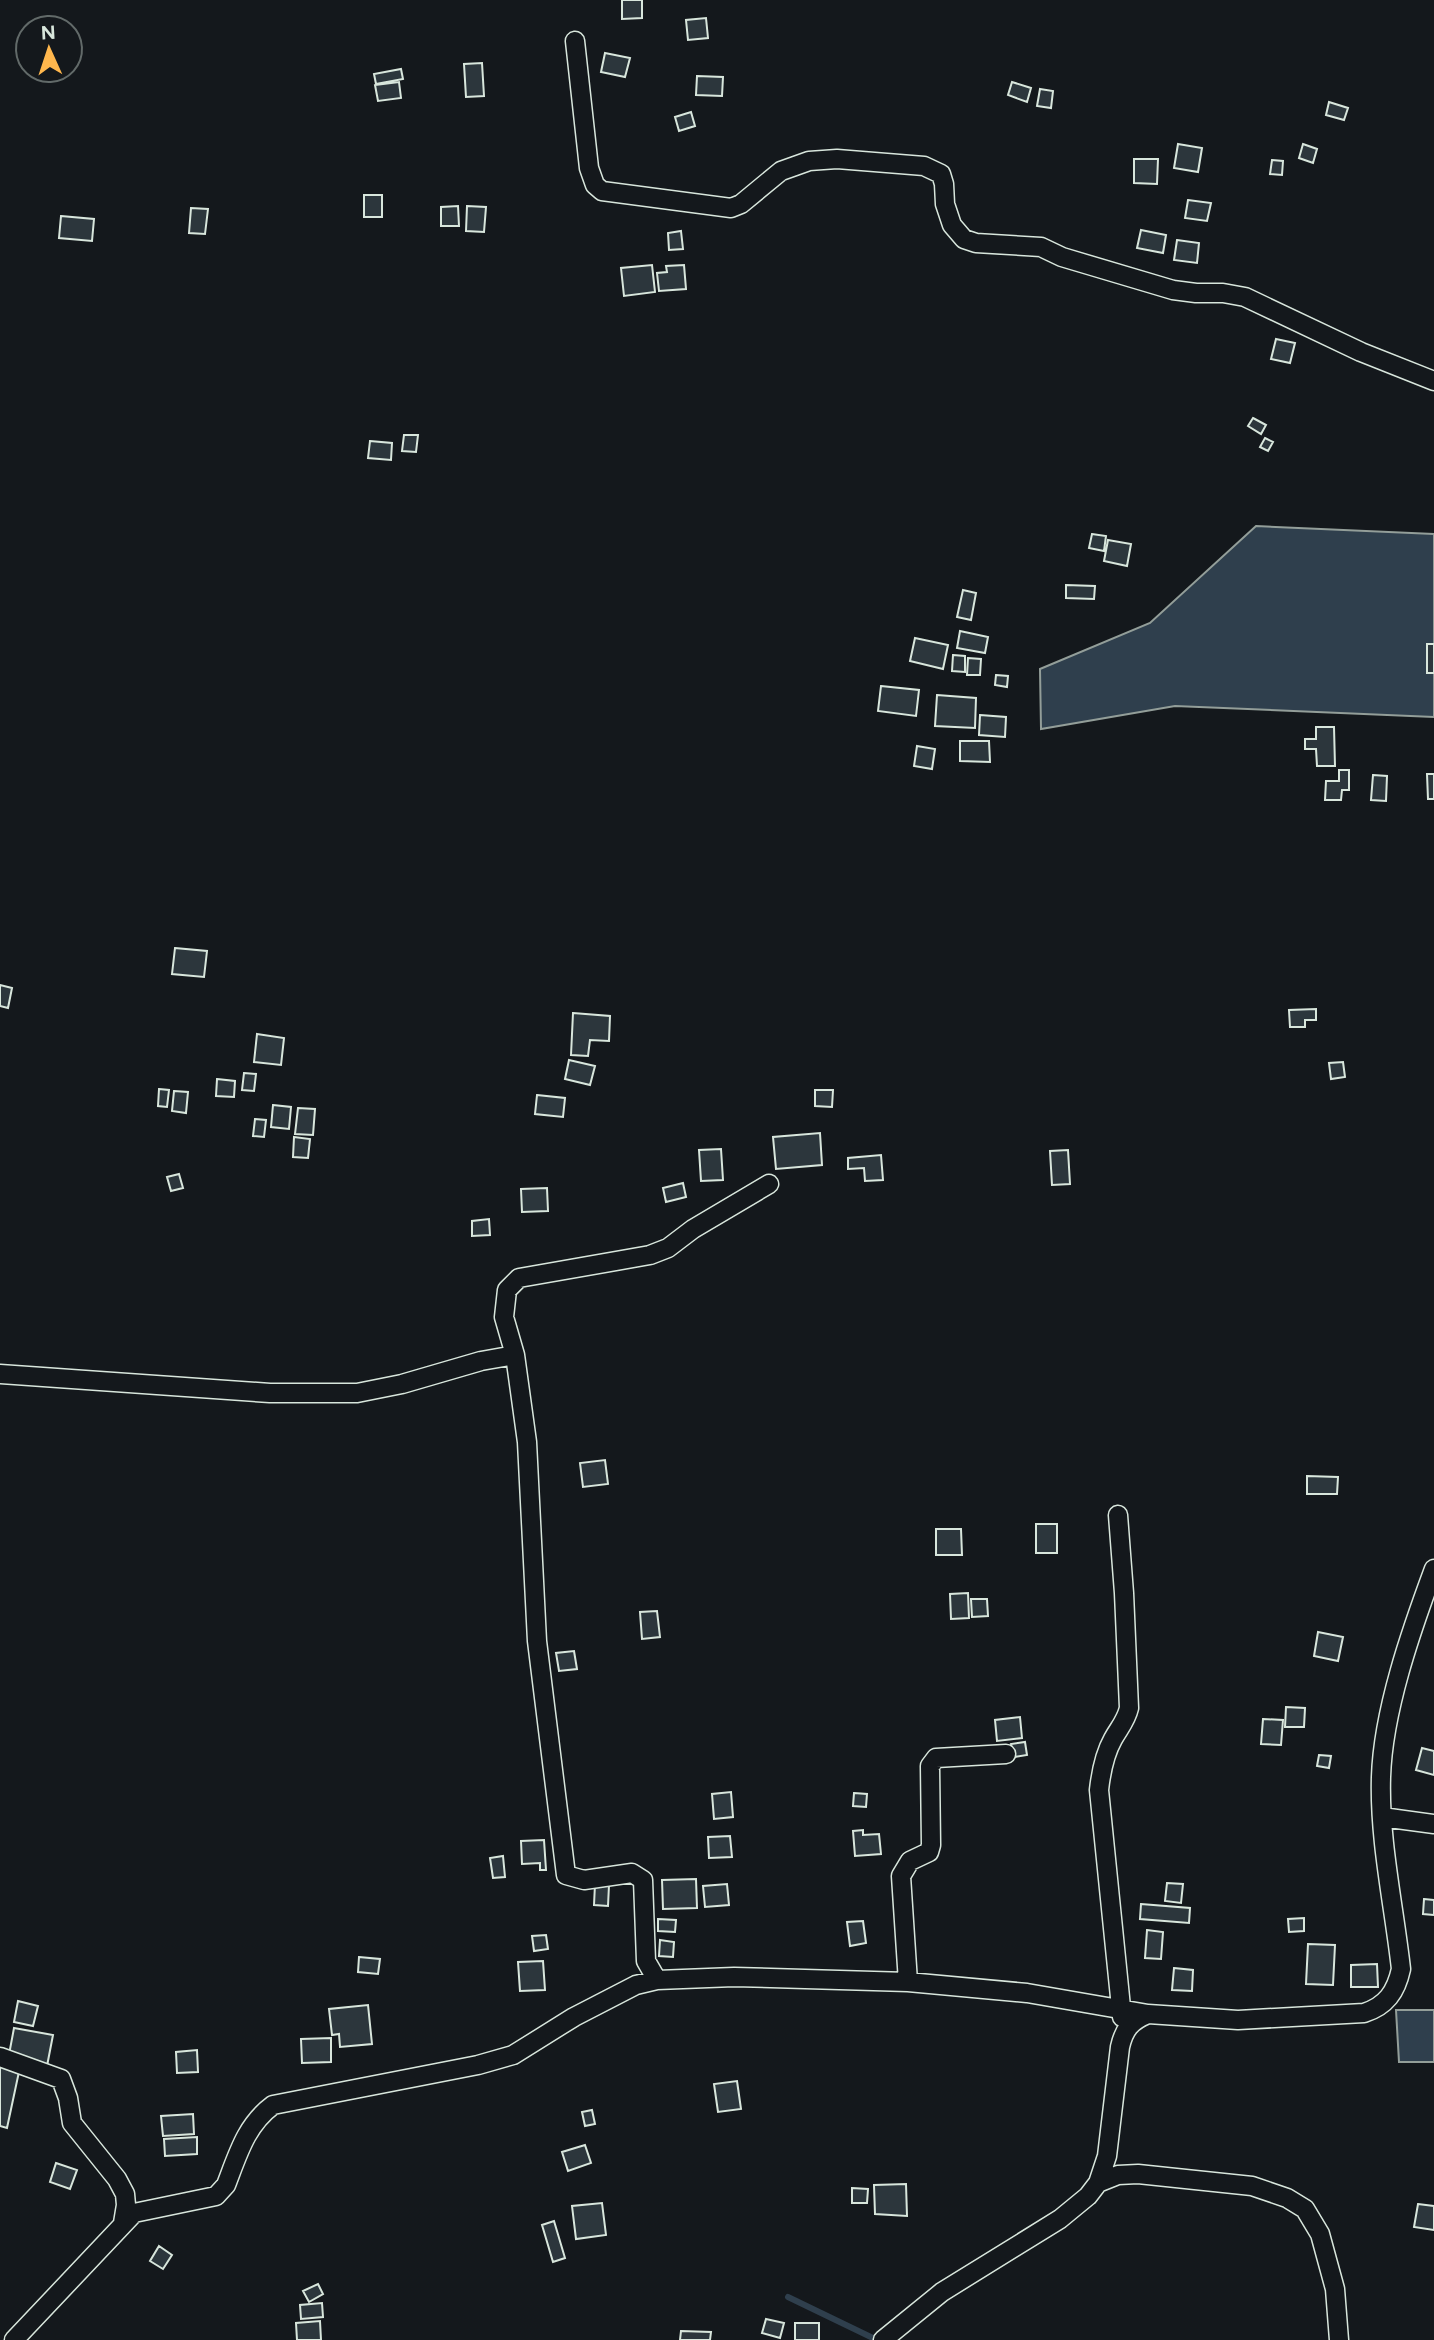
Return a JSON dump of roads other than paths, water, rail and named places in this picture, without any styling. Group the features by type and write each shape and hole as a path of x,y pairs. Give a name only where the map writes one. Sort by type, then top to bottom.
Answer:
{"street":[{"path":"575,41 589,168 595,185 602,191 731,208 741,204 781,171 809,161 837,159 924,166 941,174 945,205 952,225 964,239 976,243 1041,247 1062,257 1173,290 1245,297 1362,352 1434,381"},
{"path":"657,1980 646,1961 643,1881 632,1873 584,1880 566,1875 537,1642 527,1442 515,1355 504,1317 507,1290 519,1278 650,1255 668,1248 693,1229 769,1184"},
{"path":"0,1374 270,1393 357,1393 402,1384 481,1361 515,1355"},
{"path":"884,2339 942,2292 1060,2219 1088,2196 1098,2183 1107,2156 1124,2031 1099,1790 1102,1764 1113,1738 1126,1720 1129,1708 1125,1594 1118,1516"},
{"path":"14,2340 134,2213 216,2196 221,2192 246,2133 258,2115 273,2105 478,2065 513,2055 574,2017 636,1985 657,1980 734,1977 908,1982 1027,1993 1148,2014 1238,2020 1364,2013 1378,2008 1397,1987 1401,1969 1382,1817 1381,1776 1386,1737 1401,1671 1434,1569"},
{"path":"908,1982 901,1876 910,1861 929,1852 931,1845 930,1766 936,1758 1006,1754"},
{"path":"1382,1817 1434,1824"},
{"path":"1124,2031 1138,2018 1148,2014"},
{"path":"0,2057 61,2079 68,2098 72,2123 121,2186 126,2205 123,2222"},
{"path":"1107,2156 1123,2175"},
{"path":"1098,2183 1123,2175 1138,2174 1252,2186 1287,2198 1305,2208 1320,2234 1335,2289 1339,2340"}],"water":[{"path":"1256,526 1434,534 1434,717 1175,706 1041,729 1040,669 1150,623"},
{"path":"1396,2010 1434,2010 1434,2062 1399,2062"}],"waterway":[{"path":"788,2297 877,2340"}]}
